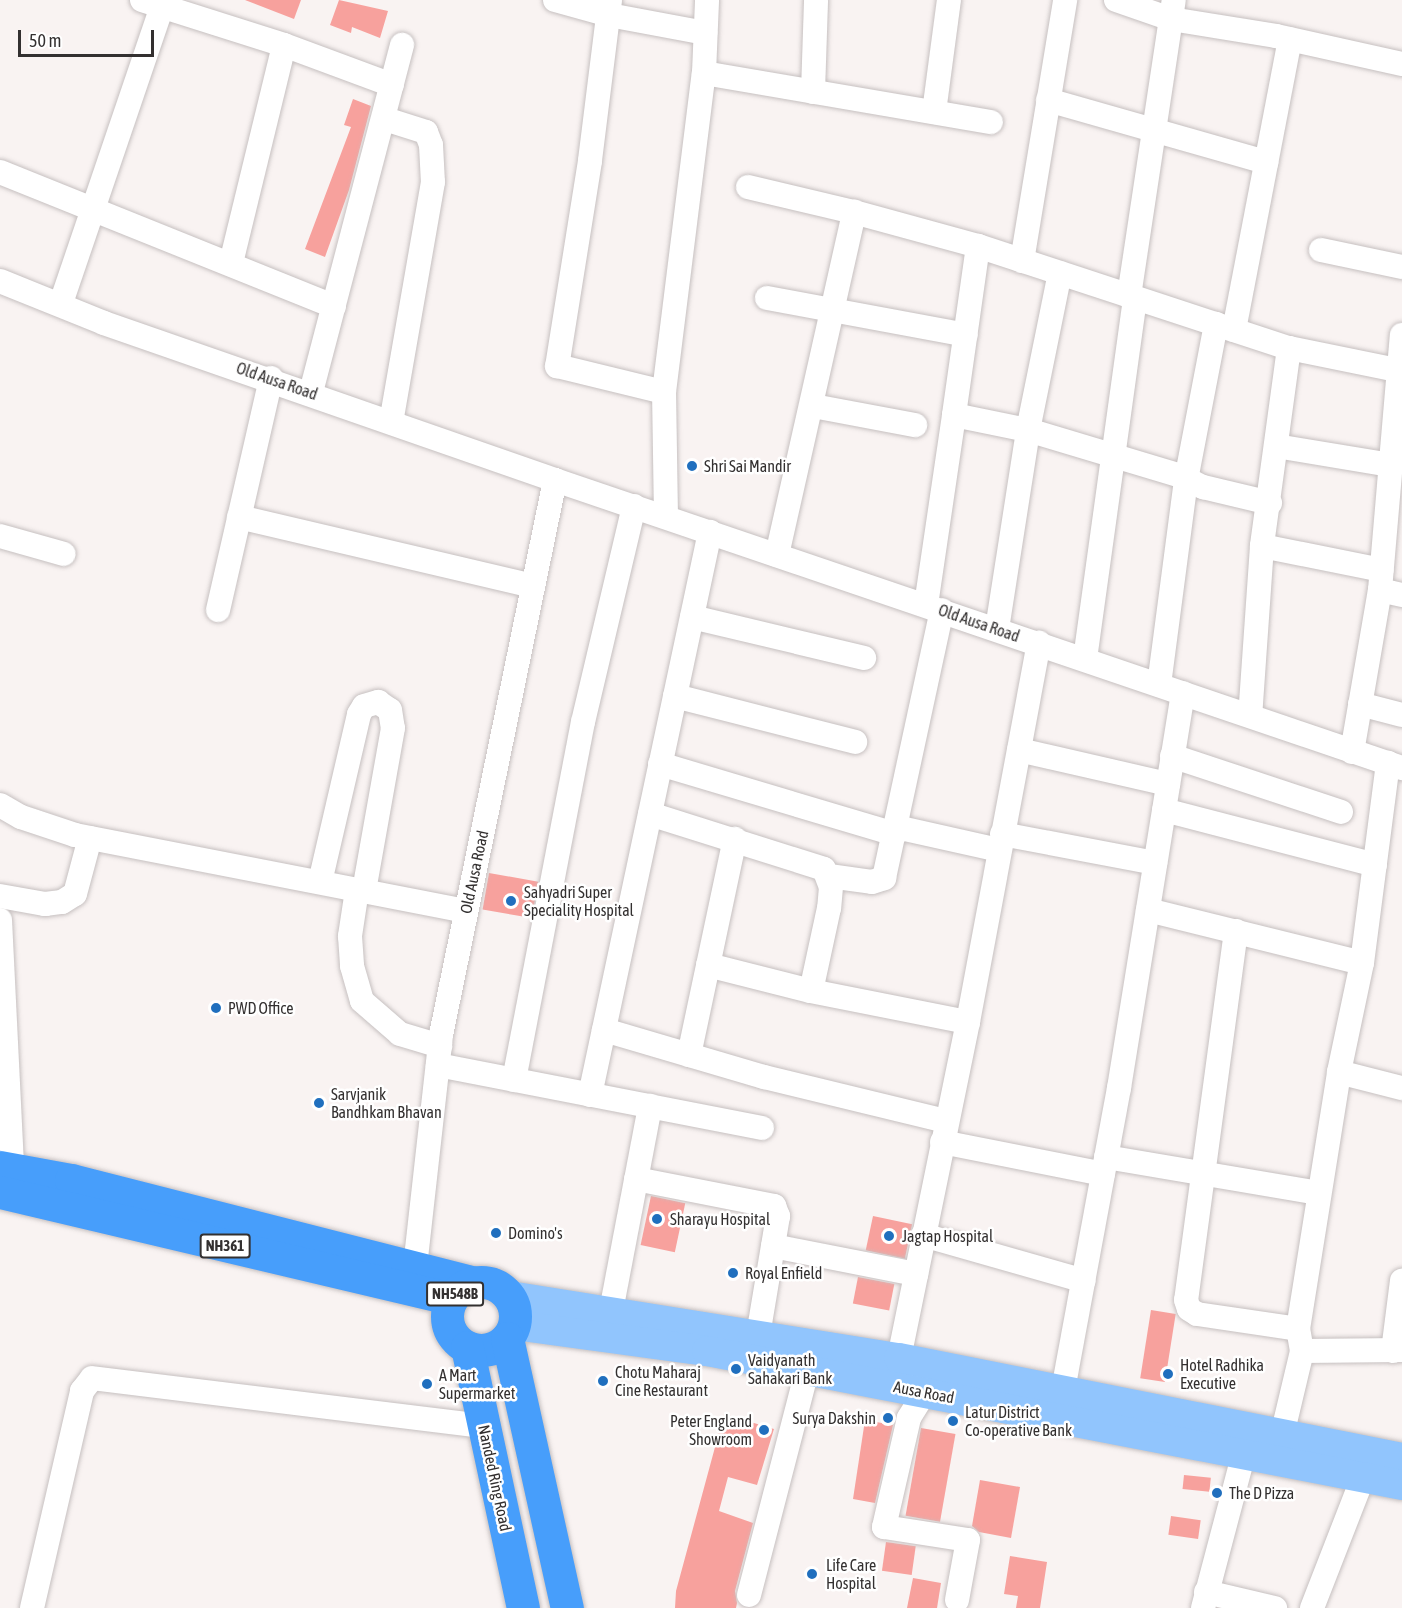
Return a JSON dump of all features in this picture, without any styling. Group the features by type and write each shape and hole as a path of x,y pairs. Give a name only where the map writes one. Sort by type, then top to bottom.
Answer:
{"highway":[{"name":"NH548B","path":"4,1176 71,1180 415,1268"},
{"name":"NH361","path":"4,1176 461,1291"},
{"path":"415,1268 461,1291"},
{"name":"Ausa Road","path":"461,1291 493,1284 510,1320"},
{"name":"NH548B","path":"461,1291 449,1327 467,1347"},
{"path":"467,1347 482,1350 496,1347 510,1320"},
{"path":"510,1320 567,1608"},
{"name":"Nanded Ring Road","path":"467,1347 523,1608"}],"main road":[{"path":"510,1320 611,1311 899,1358 1063,1390 1280,1447 1402,1458"},
{"name":"Ausa Road","path":"510,1320 707,1351 925,1392 1247,1440"},
{"path":"1280,1447 1363,1477 1402,1485"}],"street":[{"path":"555,0 609,8 705,33"},
{"path":"666,517 664,392 704,73 707,0"},
{"path":"813,92 816,0"},
{"path":"934,112 949,0"},
{"path":"1022,261 1065,0"},
{"path":"1116,0 1173,10 1290,39 1402,63"},
{"path":"61,303 94,207 152,3 284,45 392,85"},
{"path":"609,8 557,366 664,392"},
{"path":"1084,659 1114,456 1154,131 1173,10"},
{"path":"1159,685 1186,480 1266,162 1290,39"},
{"path":"231,263 284,45"},
{"path":"311,392 385,119 402,45"},
{"path":"704,73 991,122"},
{"path":"1048,100 1266,162"},
{"path":"385,119 426,132 431,146 433,182 391,422"},
{"path":"0,172 94,207 334,306"},
{"path":"748,187 854,212 978,246 1288,348 1401,370"},
{"path":"777,555 835,311 854,212"},
{"path":"650,814 814,863 829,876 879,881 884,878 896,831 934,608 954,415 978,246"},
{"path":"1321,250 1402,267"},
{"path":"997,629 1028,430 1060,273"},
{"name":"Old Ausa Road","path":"0,281 61,303 104,323 271,378 555,480 1395,766"},
{"path":"767,297 966,336"},
{"path":"1352,752 1360,704 1388,585 1393,539 1394,472 1402,335"},
{"path":"1250,716 1262,546 1270,503 1288,348"},
{"path":"218,610 271,378"},
{"path":"813,406 915,425"},
{"path":"954,415 1028,430 1186,480 1270,503"},
{"path":"1276,446 1394,472"},
{"name":"Old Ausa Road","path":"415,1268 439,1056 466,911 555,480"},
{"path":"514,1080 583,722 634,506"},
{"path":"239,517 533,586"},
{"path":"590,1095 710,532"},
{"path":"0,536 64,554"},
{"path":"1262,546 1388,585"},
{"path":"692,617 864,658"},
{"path":"899,1358 968,1022 1039,644"},
{"path":"1063,1390 1105,1166 1183,693"},
{"path":"675,696 855,742"},
{"path":"320,882 359,714 364,706 378,702 390,710 392,740 350,936 352,966 362,1002 400,1034 439,1056 514,1080 762,1128"},
{"path":"1360,704 1402,715"},
{"path":"1019,750 1168,784"},
{"path":"1172,756 1341,813"},
{"path":"660,764 896,831 1000,842 1155,863"},
{"path":"1280,1447 1300,1340 1318,1193 1339,1072 1362,963 1375,865 1395,766"},
{"path":"0,805 21,817 90,838 466,911"},
{"path":"1164,810 1375,865"},
{"path":"0,896 45,903 62,902 75,894 90,838"},
{"path":"689,1055 735,839"},
{"path":"811,991 829,908 829,876"},
{"path":"1148,910 1362,963"},
{"path":"0,920 4,1176"},
{"path":"1236,931 1186,1288 1189,1309 1197,1314 1300,1340 1397,1351 1402,1281"},
{"path":"708,965 811,991 968,1022"},
{"path":"604,1030 944,1132 1105,1166 1202,1175 1318,1193"},
{"path":"1339,1072 1402,1088"},
{"path":"611,1311 650,1106"},
{"path":"636,1179 769,1203 778,1210 758,1335"},
{"path":"923,1235 1084,1281"},
{"path":"773,1246 916,1274"},
{"path":"749,1595 807,1370"},
{"path":"32,1608 82,1391 92,1378 485,1426"},
{"path":"925,1392 909,1418 884,1527 968,1540 957,1600"},
{"path":"1247,1440 1205,1600 1275,1608"},
{"path":"1312,1608 1363,1477"}],"building":[{"path":"245,0 301,0 294,19"},
{"path":"339,0 388,11 380,38 352,27 351,33 330,25"},
{"path":"353,99 371,106 349,190 325,257 305,249 351,127 344,125"},
{"path":"489,873 538,882 532,918 483,909"},
{"path":"651,1196 685,1203 675,1252 641,1245"},
{"path":"873,1216 912,1224 905,1259 866,1250"},
{"path":"858,1277 894,1284 889,1311 853,1304"},
{"path":"1151,1310 1176,1314 1165,1382 1140,1378"},
{"path":"724,1414 774,1429 757,1485 728,1477 719,1511 753,1523 735,1591 736,1608 675,1608 676,1591"},
{"path":"865,1420 893,1425 875,1503 853,1499"},
{"path":"921,1428 955,1434 940,1522 906,1516"},
{"path":"1184,1475 1211,1478 1209,1492 1183,1489"},
{"path":"980,1480 1020,1487 1011,1538 979,1532 972,1526"},
{"path":"1171,1516 1201,1520 1198,1539 1168,1535"},
{"path":"886,1542 916,1546 912,1575 882,1571"},
{"path":"1010,1556 1047,1562 1040,1608 1016,1608 1018,1596 1004,1594"},
{"path":"913,1578 941,1583 937,1608 907,1608"}],"place":[{"name":"Shri Sai Mandir","path":"692,466"},
{"name":"Sahyadri Super Speciality Hospital","path":"511,901"},
{"name":"PWD Office","path":"216,1008"},
{"name":"Sarvjanik Bandhkam Bhavan","path":"319,1103"},
{"name":"Sharayu Hospital","path":"657,1219"},
{"name":"Domino's","path":"496,1233"},
{"name":"Jagtap Hospital","path":"889,1236"},
{"name":"Royal Enfield","path":"733,1273"},
{"name":"Vaidyanath Sahakari Bank","path":"736,1369"},
{"name":"Hotel Radhika Executive","path":"1168,1374"},
{"name":"Chotu Maharaj Cine Restaurant","path":"603,1381"},
{"name":"A Mart Supermarket","path":"427,1384"},
{"name":"Surya Dakshin","path":"888,1418"},
{"name":"Latur District Co-operative Bank","path":"953,1421"},
{"name":"Peter England Showroom","path":"764,1430"},
{"name":"The D Pizza","path":"1217,1493"},
{"name":"Life Care Hospital","path":"812,1574"}]}
